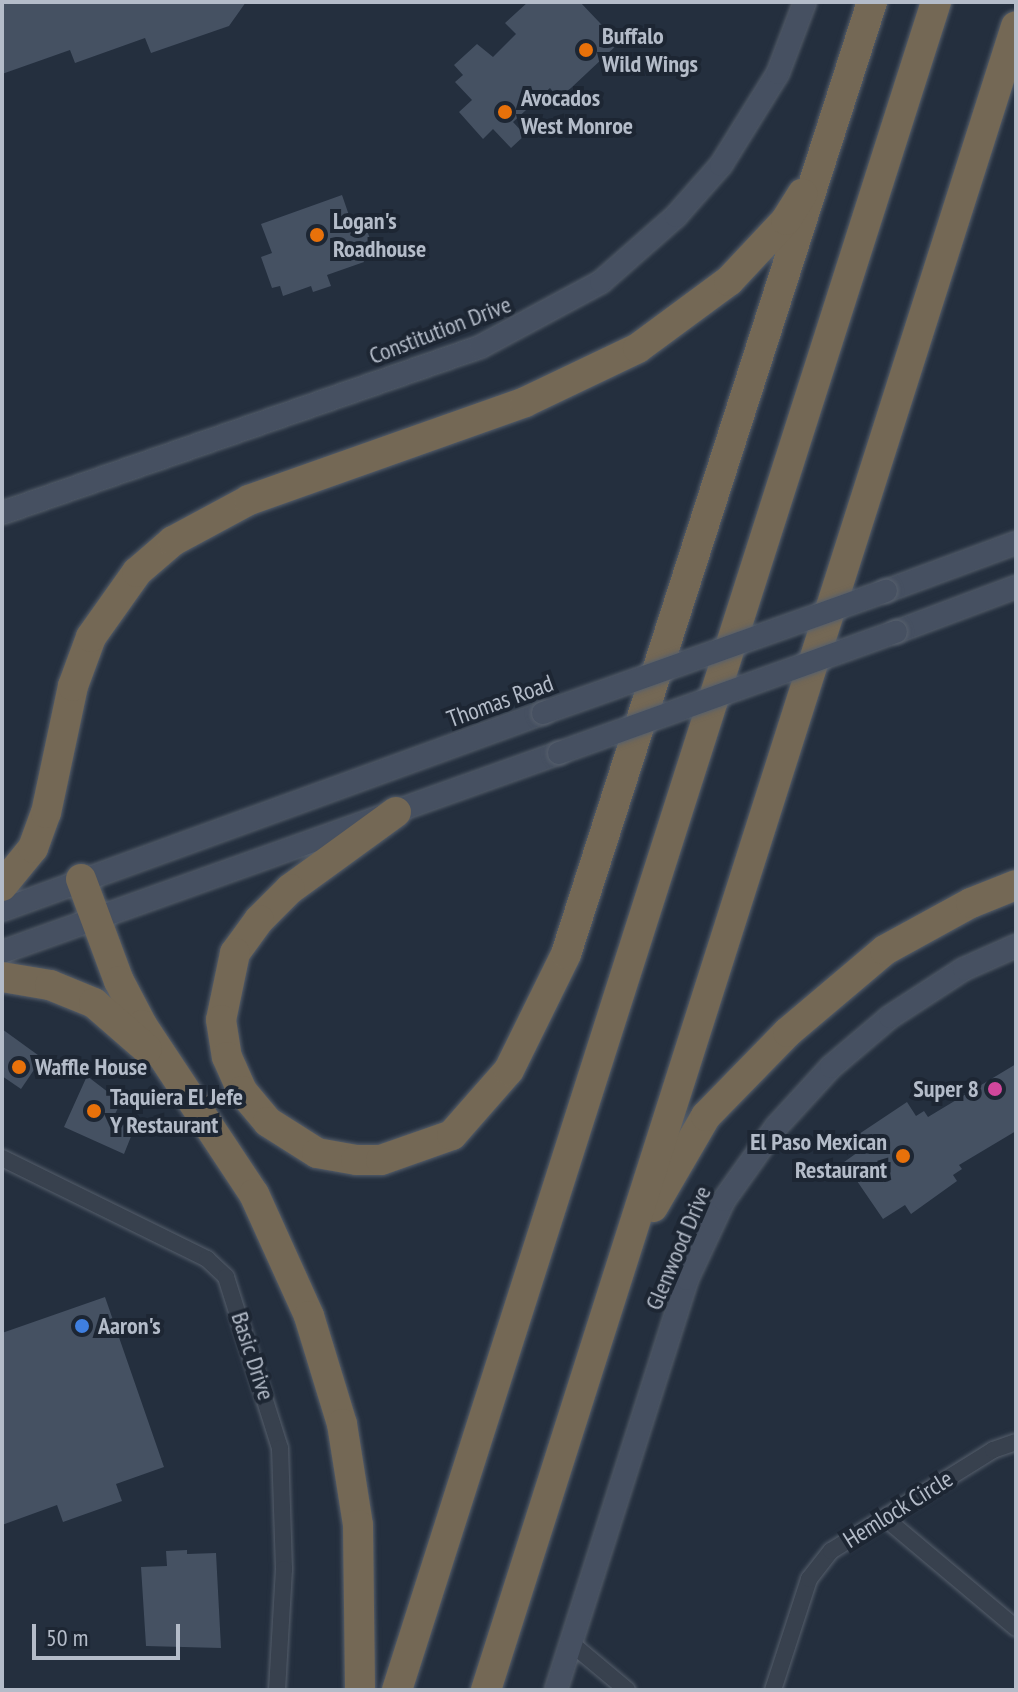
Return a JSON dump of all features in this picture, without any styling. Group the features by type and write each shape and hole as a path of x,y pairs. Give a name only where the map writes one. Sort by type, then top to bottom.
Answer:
{"highway":[{"path":"396,812 290,889 259,920 235,953 221,1020 227,1057 242,1091 268,1122 317,1153 356,1160 381,1160 452,1135 509,1070 537,1019 566,954 872,2"},
{"path":"397,1690 936,2"},
{"path":"486,1690 1016,26"},
{"path":"2,886 33,848 46,813 73,686 91,637 137,572 205,520 249,500 525,402 638,348 729,281 760,248 786,220 826,146"},
{"path":"81,879 119,981 172,1071 254,1194 303,1302 327,1371 342,1424 358,1525 360,1690"},
{"path":"625,1254 706,1116 788,1032 885,950 971,903 1016,885"},
{"path":"2,977 50,985 94,1003 172,1071"}],"main road":[{"name":"Constitution Drive","path":"2,513 480,347 601,282 676,216 721,165 778,73 805,2"},
{"name":"Thomas Road","path":"2,910 1016,543"},
{"path":"2,952 1016,587"},
{"name":"Glenwood Drive","path":"556,1690 687,1279 724,1200 776,1127 831,1067 890,1017 964,969 1016,946"}],"street":[{"name":"Basic Drive","path":"2,1158 207,1259 226,1277 280,1448 284,1569 277,1690"},
{"name":"Hemlock Circle","path":"773,1690 809,1579 831,1551 993,1450 1016,1442"},
{"path":"885,1518 1016,1628"},
{"path":"572,1644 627,1690"}],"building":[{"path":"2,2 246,2 229,26 151,53 145,38 75,63 70,50 2,74"},
{"path":"528,2 580,2 619,43 558,98 550,88 513,122 525,135 511,148 493,129 483,139 459,112 472,100 455,82 463,75 454,65 477,44 493,57 516,34 505,23"},
{"name":"Logan's Roadhouse","path":"342,195 352,224 363,221 373,246 360,251 364,262 327,275 331,286 313,292 311,286 283,296 280,286 272,288 261,257 272,253 261,224"},
{"name":"Waffle House","path":"2,1029 42,1058 21,1089 2,1076"},
{"name":"El Paso Mexican Restaurant","path":"1016,1064 1016,1131 959,1165 962,1169 953,1175 957,1181 911,1214 905,1205 883,1219 844,1162 861,1150 853,1138 907,1102 916,1116 924,1111 928,1117"},
{"name":"Taquiera El Jefe Y Restaurant","path":"87,1076 121,1102 112,1120 134,1129 124,1154 64,1127"},
{"path":"105,1297 164,1467 116,1484 122,1501 63,1522 57,1505 2,1525 2,1333"},
{"path":"187,1550 187,1554 216,1553 221,1648 146,1646 141,1567 167,1566 166,1551"}],"place":[{"name":"Buffalo Wild Wings","path":"586,50"},
{"name":"Avocados West Monroe","path":"505,112"},
{"name":"Logan's Roadhouse","path":"317,235"},
{"name":"Waffle House","path":"19,1067"},
{"name":"Super 8","path":"995,1089"},
{"name":"Taquiera El Jefe Y Restaurant","path":"94,1111"},
{"name":"El Paso Mexican Restaurant","path":"903,1156"},
{"name":"Aaron's","path":"82,1326"}]}
